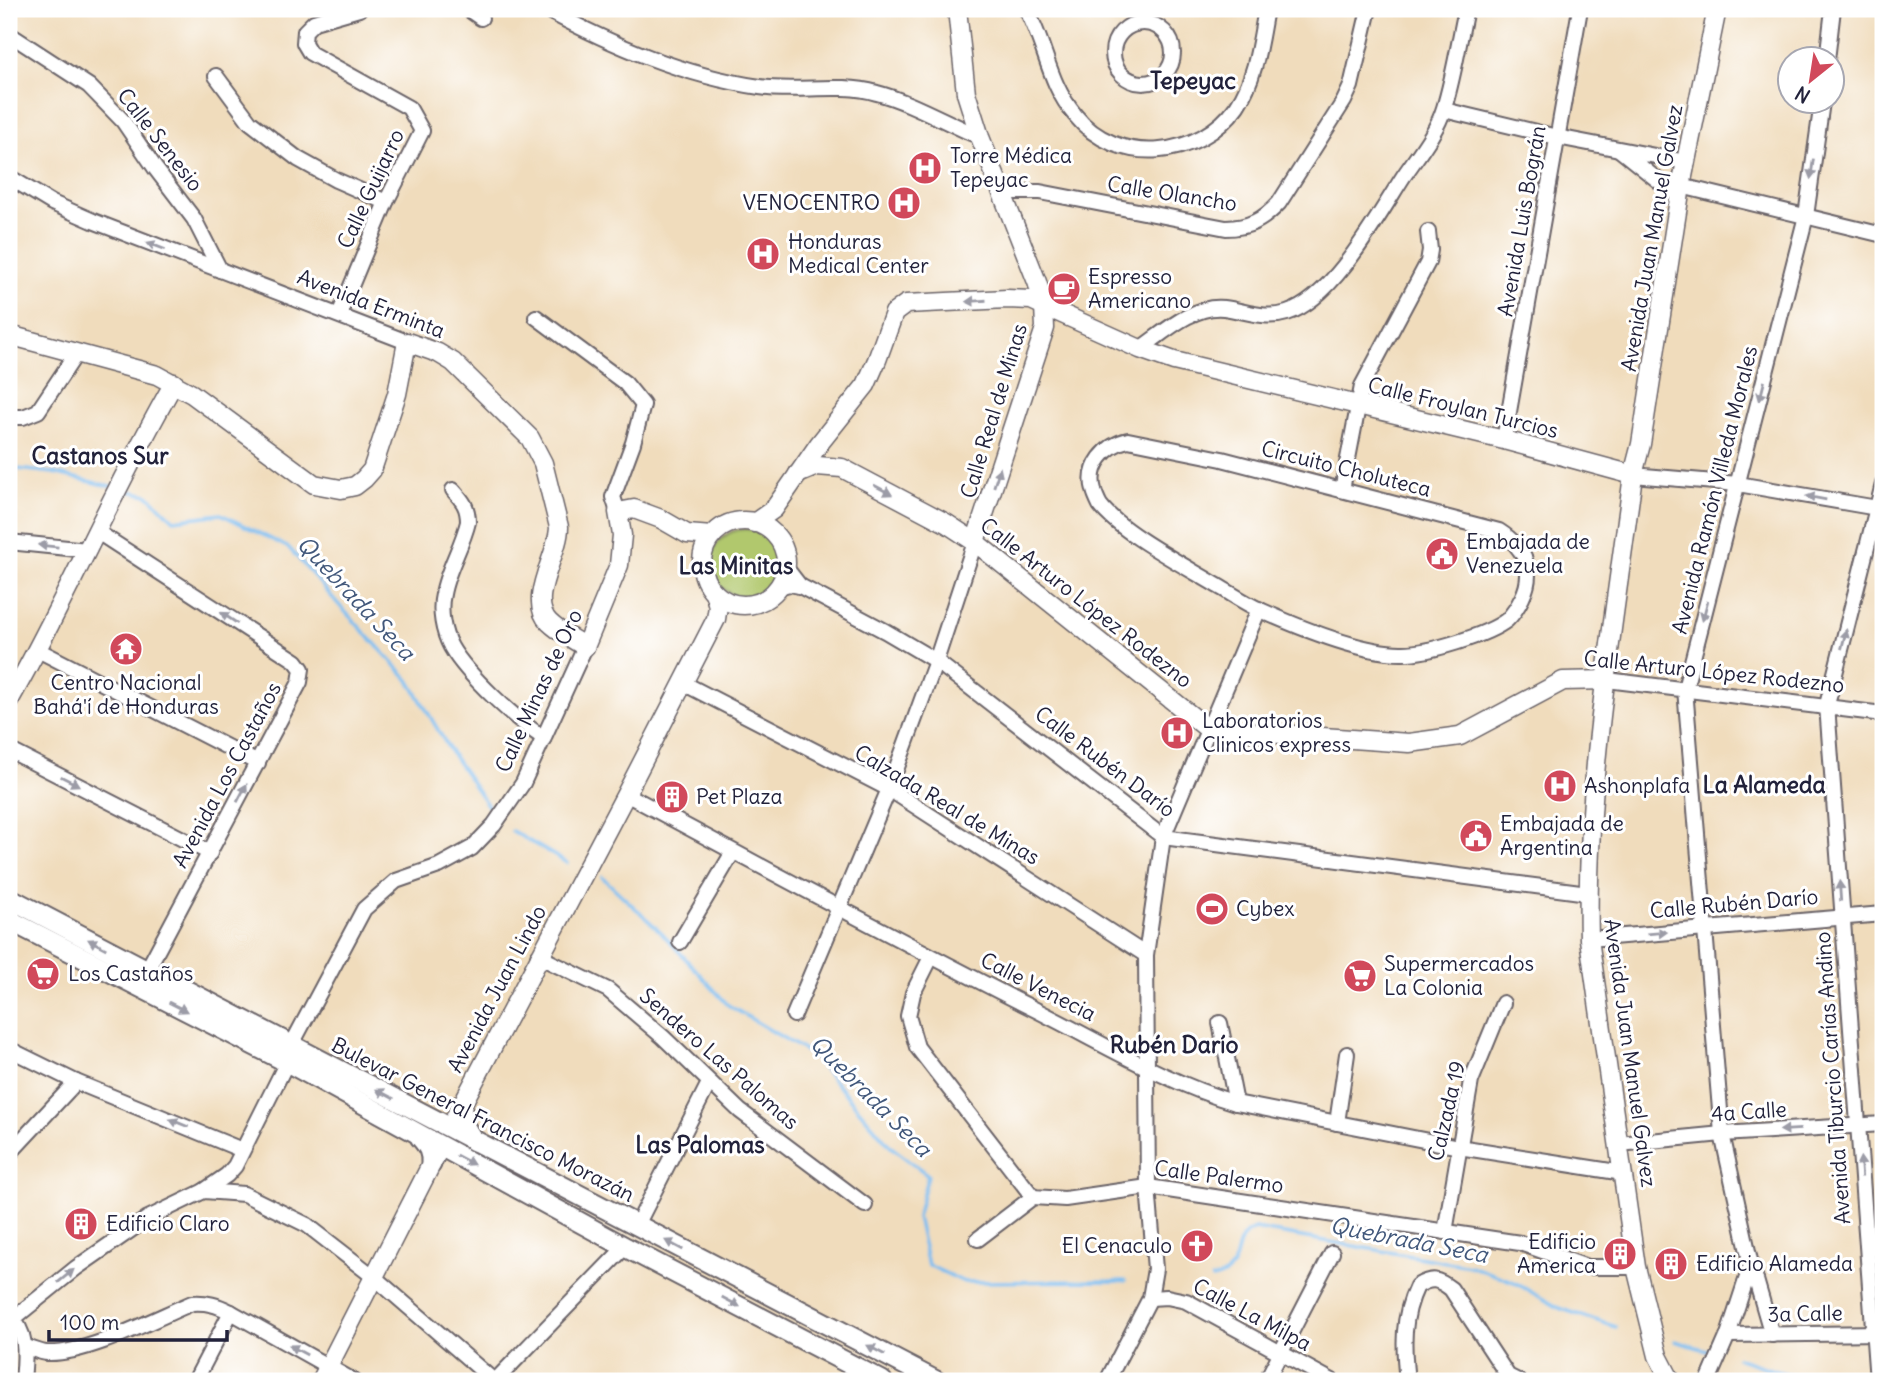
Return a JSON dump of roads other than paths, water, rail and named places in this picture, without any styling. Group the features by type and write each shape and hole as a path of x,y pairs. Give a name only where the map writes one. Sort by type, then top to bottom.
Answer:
{"main road":[{"name":"Bulevar General Francisco Morazán","path":"9,898 147,970 289,1054 419,1136 436,1156 625,1247 882,1381"},
{"name":"Bulevar General Francisco Morazán","path":"9,920 289,1054 429,1117 936,1381"},
{"path":"429,1117 441,1118 454,1113 462,1104"},
{"path":"462,1104 465,1129 474,1141"}],"street":[{"name":"Calle Guijarro","path":"339,315 386,202 422,131 409,108 310,53 304,43 305,30 314,22 359,9"},
{"path":"468,9 481,18"},
{"path":"545,9 615,43 683,70 762,88 850,88 877,93 980,137"},
{"path":"1026,9 1036,28 1054,85 1075,117 1089,130 1120,146 1156,151 1182,147 1203,137 1215,129 1237,105 1248,85 1266,9"},
{"path":"1151,9 1153,25"},
{"name":"Calle Olancho","path":"1002,192 1040,192 1226,228 1241,228 1255,223 1279,203 1345,101 1369,9"},
{"path":"1140,349 1180,321 1202,310 1222,308 1263,317 1286,314 1303,307 1328,285 1348,260 1444,110 1466,9"},
{"name":"Avenida Luis Bográn","path":"1504,440 1580,9"},
{"name":"Avenida Juan Manuel Galvez","path":"1671,1381 1658,1356 1636,1267 1589,939 1588,893 1592,816 1633,475 1641,444 1675,188 1676,160 1694,79 1705,9"},
{"name":"Avenida Juan Manuel Galvez","path":"1675,188 1717,9"},
{"path":"1829,46 1833,9"},
{"name":"Calle Real de Minas","path":"793,1015 890,789 936,662 1045,328 1044,305 966,93 954,11"},
{"path":"1136,23 1153,25 1164,31 1170,39 1173,59 1170,68 1156,81 1136,83 1119,72 1112,53 1114,43 1126,27 1136,23"},
{"name":"Calle Senesio","path":"9,34 89,86 123,121 200,229 220,270"},
{"path":"216,76 250,122 298,159 336,180 386,202"},
{"path":"1444,110 1558,137 1676,160"},
{"name":"Avenida Ramón Villeda Morales","path":"1772,1335 1751,1265 1722,1134 1685,690 1806,216 1820,116"},
{"path":"1616,147 1675,188 1806,216 1883,236"},
{"name":"Avenida Erminta","path":"9,177 52,203 438,353 453,362 519,426 539,451 559,527 559,539 543,586 540,606 550,623 585,647"},
{"path":"183,256 197,246 200,229"},
{"path":"1342,490 1362,386 1428,262 1430,250 1427,232"},
{"path":"1006,299 1016,296 1022,288 1026,276 1026,259"},
{"path":"754,523 774,509 866,385 894,313 901,306 1006,299 1025,299 1044,305"},
{"name":"Calle Froylan Turcios","path":"1044,305 1140,349 1174,361 1504,440 1633,475 1738,484 1880,509"},
{"name":"Calle Minas de Oro","path":"234,1166 364,909 396,881 439,866 472,848 494,825 523,783 619,565 622,535 613,497 633,443 643,405 625,383 536,317"},
{"path":"9,334 157,374 174,383 314,484 341,489 355,485 372,470 397,394 407,342"},
{"path":"9,417 23,417 38,411 76,354"},
{"path":"9,701 38,650 137,447 174,383"},
{"path":"830,430 825,445 827,455 842,468"},
{"name":"Circuito Choluteca","path":"1128,440 1210,456 1342,490 1499,531 1513,540 1528,564 1525,592 1517,607 1507,619 1491,629 1430,650 1401,653 1364,648 1258,609 1169,557 1118,522 1100,504 1093,488 1093,472 1098,459 1108,448 1128,440"},
{"path":"798,474 817,466 842,468"},
{"name":"Calle Arturo López Rodezno","path":"842,468 946,523 975,542 1208,729 1409,743 1441,740 1460,736 1563,681 1607,680 1883,714"},
{"name":"Avenida Tiburcio Carías Andino","path":"1877,1381 1878,1334 1858,1126 1827,705 1880,509 1883,484"},
{"path":"453,490 464,503 468,522 443,593 441,609 446,636 459,659 514,716 544,738"},
{"path":"618,512 634,509 661,519 687,534 697,546 705,577 714,592 718,606 716,619"},
{"path":"773,533 774,509"},
{"path":"702,559 712,536 731,524 754,523 773,533 784,549 786,568 779,587"},
{"name":"Avenida Los Castaños","path":"96,531 296,661 302,669 300,682 147,970"},
{"path":"687,534 712,536"},
{"path":"9,542 87,550"},
{"name":"Calle Rubén Darío","path":"786,568 800,586 885,631 936,662 1163,836 1588,893"},
{"path":"716,619 725,610 762,602 779,587 789,584 800,586"},
{"path":"714,592 725,601 739,605"},
{"path":"1107,1381 1150,1298 1155,1269 1148,1187 1146,955 1163,836 1258,609"},
{"name":"Avenida Juan Lindo","path":"325,1374 538,956 626,794 716,619"},
{"path":"38,650 258,763"},
{"name":"Calzada Real de Minas","path":"683,683 890,789 1146,955"},
{"path":"9,750 210,853"},
{"name":"Calle Venecia","path":"626,794 932,957 1212,1096 1459,1147 1623,1173"},
{"path":"680,942 733,852"},
{"name":"Calle Rubén Darío","path":"1589,939 1883,914"},
{"name":"Sendero Las Palomas","path":"538,956 608,990 663,1037 740,1111 865,1205"},
{"path":"932,957 913,993 908,1016 917,1047 1033,1197 978,1239"},
{"name":"Calzada 19","path":"1445,1232 1471,1081 1503,1003"},
{"path":"1220,1023 1236,1103"},
{"path":"9,1049 76,1082 242,1150"},
{"path":"1337,1123 1347,1054"},
{"path":"9,1154 76,1082"},
{"path":"637,1226 709,1083"},
{"name":"4a Calle","path":"1619,1144 1722,1134 1883,1124"},
{"path":"23,1381 26,1347 11,1317 148,1217 204,1191 227,1175 234,1166"},
{"path":"234,1166 244,1194"},
{"name":"Calle Palermo","path":"1033,1197 1065,1199 1148,1187 1520,1243 1587,1267 1636,1267"},
{"path":"204,1191 244,1194 307,1225 374,1277 495,1381 625,1247"},
{"path":"1266,1381 1332,1253"},
{"path":"1708,1381 1728,1335 1751,1265"},
{"path":"1406,1381 1403,1343 1406,1317 1417,1286 1428,1279 1438,1279 1451,1289 1512,1379"},
{"name":"Calle La Milpa","path":"1150,1298 1167,1297 1186,1301 1332,1381"},
{"path":"26,1347 46,1353 69,1351 192,1303 204,1302 231,1312 325,1374 354,1381"},
{"path":"195,1381 231,1312"},
{"name":"3a Calle","path":"1728,1335 1878,1334"}],"waterway":[{"name":"Quebrada Seca","path":"9,468 54,473 113,487"},
{"name":"Quebrada Seca","path":"124,490 148,495 174,520 221,514 289,548 409,680 452,754 495,816"},
{"path":"512,831 567,863"},
{"name":"Quebrada Seca","path":"602,877 662,933 728,1005 812,1055 891,1147 928,1175 917,1217 928,1265 964,1282 1125,1281"},
{"name":"Quebrada Seca","path":"1212,1279 1230,1270 1241,1240 1255,1229 1470,1266 1512,1281 1559,1308 1616,1327"},
{"name":"Quebrada Seca","path":"1675,1341 1710,1351"},
{"name":"Quebrada Seca","path":"1737,1358 1794,1375 1829,1381"}],"place":[{"name":"Torre Médica Tepeyac","path":"925,168"},
{"name":"VENOCENTRO","path":"904,203"},
{"name":"Honduras Medical Center","path":"763,254"},
{"name":"Espresso Americano","path":"1064,289"},
{"name":"Embajada de Venezuela","path":"1442,554"},
{"name":"Centro Nacional Bahá'í de Honduras","path":"126,649"},
{"name":"Laboratorios Clinicos express","path":"1177,733"},
{"name":"Ashonplafa","path":"1560,786"},
{"name":"Pet Plaza","path":"672,797"},
{"name":"Embajada de Argentina","path":"1476,836"},
{"name":"Cybex","path":"1212,909"},
{"name":"Los Castaños","path":"43,974"},
{"name":"Supermercados La Colonia","path":"1360,976"},
{"name":"Edificio Claro","path":"81,1224"},
{"name":"El Cenaculo","path":"1197,1246"},
{"name":"Edificio America","path":"1620,1254"},
{"name":"Edificio Alameda","path":"1671,1264"}],"district":[{"name":"Tepeyac","path":"1193,81"},
{"name":"Castanos Sur","path":"100,456"},
{"name":"Las Minitas","path":"736,566"},
{"name":"La Alameda","path":"1764,785"},
{"name":"Rubén Darío","path":"1174,1045"},
{"name":"Las Palomas","path":"700,1145"}]}
